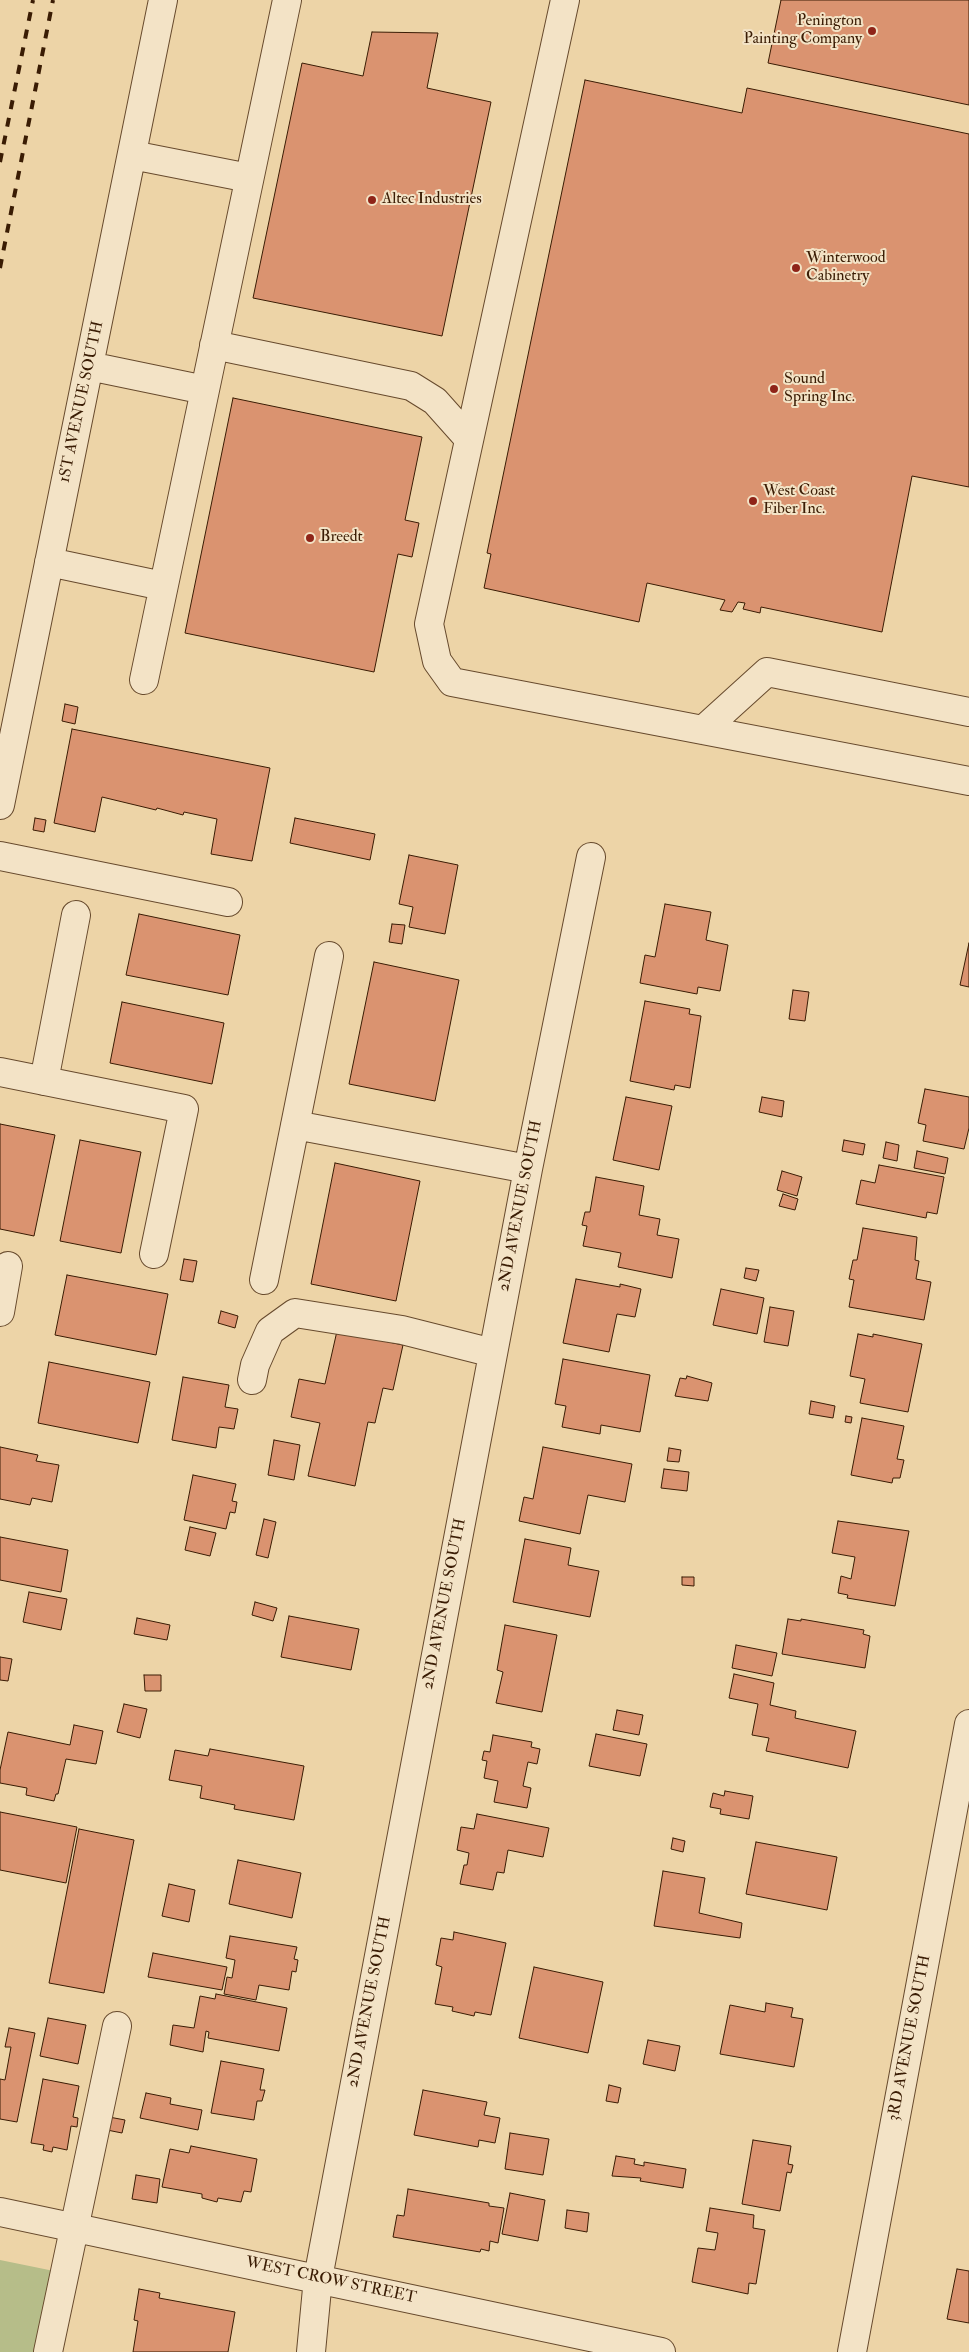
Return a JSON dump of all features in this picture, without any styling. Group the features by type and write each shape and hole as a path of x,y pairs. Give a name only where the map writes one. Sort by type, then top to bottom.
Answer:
{"street":[{"name":"1ST AVENUE SOUTH","path":"0,805 163,0"},
{"path":"144,680 286,0"},
{"path":"565,0 468,438 429,624 437,661 452,682 969,781"},
{"path":"132,155 249,178"},
{"path":"214,345 411,386 435,401 468,438"},
{"path":"89,366 204,390"},
{"path":"49,562 163,586"},
{"path":"703,730 767,672 969,712"},
{"path":"0,856 228,902"},
{"name":"2ND AVENUE SOUTH","path":"311,2352 318,2278 492,1352 591,857"},
{"path":"44,1081 76,915"},
{"path":"264,1280 329,956"},
{"path":"0,1072 184,1109 154,1254"},
{"path":"295,1125 528,1169"},
{"path":"0,1312 8,1266"},
{"path":"252,1380 255,1365 270,1331 295,1313 402,1330 492,1352"},
{"name":"3RD AVENUE SOUTH","path":"852,2352 963,1786 969,1724"},
{"path":"48,2352 117,2026"},
{"name":"WEST CROW STREET","path":"0,2212 318,2278 587,2344 661,2352"}],"green space":[{"path":"0,2260 54,2271 38,2352 0,2352"}],"building":[{"name":"Penington Painting Company","path":"781,0 969,0 969,105 768,63"},
{"name":"Altec Industries","path":"372,32 438,33 427,88 491,102 442,336 253,298 302,63 363,76"},
{"path":"585,80 742,113 747,88 969,134 969,487 912,476 882,632 761,607 760,613 743,609 745,603 738,602 732,612 720,610 725,600 647,583 639,622 484,588 491,554 487,553"},
{"name":"Breedt","path":"233,398 422,437 405,520 419,523 412,557 398,554 374,672 185,633"},
{"path":"65,704 78,707 75,724 62,721"},
{"path":"72,729 270,768 252,861 211,854 217,819 184,812 183,815 102,797 95,832 54,823"},
{"path":"35,818 46,820 44,832 33,830"},
{"path":"295,818 375,834 370,860 290,843"},
{"path":"409,855 458,865 445,934 409,927 413,907 399,904"},
{"path":"665,904 711,912 706,940 728,945 720,991 698,987 697,994 640,983 645,955 655,957"},
{"path":"139,914 240,935 228,995 126,975"},
{"path":"392,924 405,925 402,944 389,942"},
{"path":"969,943 969,987 960,985"},
{"path":"374,962 459,980 435,1101 349,1084"},
{"path":"793,990 809,992 805,1021 789,1019"},
{"path":"645,1001 690,1009 689,1014 701,1016 690,1088 675,1085 674,1090 630,1081"},
{"path":"122,1002 224,1023 212,1084 110,1063"},
{"path":"925,1089 969,1097 969,1128 964,1149 923,1141 926,1125 918,1123"},
{"path":"626,1097 672,1106 659,1170 613,1160"},
{"path":"762,1097 784,1101 782,1117 759,1112"},
{"path":"0,1124 55,1135 34,1236 0,1229"},
{"path":"80,1140 141,1152 121,1253 60,1241"},
{"path":"844,1140 865,1144 863,1155 842,1151"},
{"path":"886,1142 899,1145 897,1161 883,1158"},
{"path":"917,1151 948,1158 945,1174 914,1168"},
{"path":"335,1163 420,1181 396,1301 311,1284"},
{"path":"879,1165 944,1177 937,1214 927,1212 926,1218 856,1204 861,1180 875,1183"},
{"path":"782,1171 802,1177 797,1196 777,1190"},
{"path":"596,1177 644,1186 639,1215 660,1219 657,1235 679,1239 672,1278 618,1267 621,1253 583,1246 587,1226 582,1225 585,1212 590,1212"},
{"path":"783,1194 798,1199 795,1210 779,1206"},
{"path":"863,1228 917,1237 915,1260 919,1261 916,1279 931,1282 924,1320 849,1307 854,1280 849,1279 853,1260 857,1260"},
{"path":"184,1259 197,1261 193,1282 180,1280"},
{"path":"746,1268 759,1270 756,1281 744,1278"},
{"path":"67,1275 168,1294 156,1355 55,1335"},
{"path":"576,1279 620,1287 620,1284 641,1289 635,1317 617,1314 609,1352 563,1343"},
{"path":"721,1289 764,1298 757,1334 713,1325"},
{"path":"770,1307 794,1311 788,1346 764,1342"},
{"path":"221,1311 238,1316 235,1328 218,1323"},
{"path":"337,1331 403,1345 393,1390 383,1388 375,1423 368,1422 355,1486 308,1476 320,1423 291,1417 299,1379 325,1384"},
{"path":"858,1334 873,1337 873,1334 922,1344 908,1412 860,1403 865,1379 850,1376"},
{"path":"563,1359 650,1375 640,1432 601,1425 600,1434 562,1427 566,1406 555,1404"},
{"path":"49,1362 150,1382 138,1443 38,1423"},
{"path":"687,1376 712,1383 708,1401 675,1396 680,1378 686,1379"},
{"path":"183,1377 229,1385 225,1407 238,1409 234,1429 219,1427 216,1448 172,1440"},
{"path":"811,1401 835,1406 833,1418 809,1414"},
{"path":"846,1416 852,1417 851,1423 845,1422"},
{"path":"862,1418 904,1426 897,1459 904,1460 900,1478 893,1478 892,1483 851,1475"},
{"path":"274,1440 300,1445 294,1480 268,1475"},
{"path":"0,1447 38,1455 36,1461 59,1465 52,1502 32,1498 30,1505 0,1499"},
{"path":"543,1447 632,1464 625,1502 588,1495 580,1534 519,1521 524,1497 533,1499"},
{"path":"669,1448 681,1450 679,1462 667,1461"},
{"path":"664,1469 689,1472 687,1491 661,1488"},
{"path":"193,1475 236,1484 232,1501 237,1502 235,1513 230,1512 226,1529 184,1520"},
{"path":"264,1519 276,1522 268,1558 256,1555"},
{"path":"838,1521 909,1531 895,1606 847,1598 848,1595 838,1593 841,1576 851,1579 855,1557 832,1553"},
{"path":"190,1527 216,1533 210,1556 185,1550"},
{"path":"0,1537 68,1550 61,1592 0,1580"},
{"path":"525,1539 571,1548 568,1565 599,1571 590,1617 513,1602"},
{"path":"682,1577 694,1577 694,1586 682,1585"},
{"path":"29,1592 67,1599 61,1630 23,1622"},
{"path":"255,1602 277,1608 273,1621 252,1615"},
{"path":"289,1616 359,1629 351,1670 281,1657"},
{"path":"137,1618 170,1625 167,1640 134,1634"},
{"path":"788,1619 801,1621 801,1619 864,1630 863,1634 870,1636 865,1668 782,1654"},
{"path":"505,1625 557,1635 542,1712 496,1703 503,1672 497,1670"},
{"path":"736,1645 777,1653 772,1676 732,1668"},
{"path":"0,1657 12,1659 8,1681 0,1680"},
{"path":"734,1674 774,1683 770,1705 796,1711 795,1718 856,1731 848,1768 766,1751 769,1738 752,1735 758,1704 729,1698"},
{"path":"144,1675 161,1675 161,1691 145,1691"},
{"path":"124,1704 147,1709 140,1738 117,1732"},
{"path":"617,1710 643,1715 639,1735 613,1730"},
{"path":"74,1725 103,1731 96,1764 66,1759 58,1794 56,1794 54,1801 26,1795 27,1788 0,1783 0,1770 8,1732 70,1745"},
{"path":"596,1734 647,1744 640,1776 589,1766"},
{"path":"493,1735 532,1742 531,1747 540,1749 537,1764 528,1762 523,1786 531,1788 527,1808 494,1802 498,1781 484,1778 487,1761 482,1760 484,1751 490,1752"},
{"path":"210,1749 304,1766 294,1820 234,1809 235,1805 200,1798 202,1786 169,1780 175,1750 208,1756"},
{"path":"725,1791 753,1796 749,1819 720,1814 721,1809 710,1807 713,1793 724,1796"},
{"path":"0,1812 77,1827 66,1883 0,1870"},
{"path":"477,1814 549,1828 543,1857 508,1850 504,1873 497,1872 493,1890 460,1884 469,1853 457,1850 461,1827 474,1829"},
{"path":"79,1829 134,1840 104,1993 49,1983"},
{"path":"673,1838 685,1841 683,1852 671,1849"},
{"path":"756,1842 837,1857 827,1910 746,1894"},
{"path":"238,1860 301,1873 292,1918 229,1904"},
{"path":"663,1871 705,1878 699,1913 742,1923 740,1938 654,1926"},
{"path":"169,1884 195,1890 189,1922 162,1916"},
{"path":"454,1932 506,1943 491,2015 475,2012 474,2016 452,2011 453,2007 435,2004 442,1967 436,1965 441,1938 453,1940"},
{"path":"230,1936 297,1947 294,1959 298,1960 296,1972 292,1971 289,1990 259,1985 256,2000 224,1994 227,1977 232,1978 235,1960 226,1958"},
{"path":"153,1953 227,1967 222,1990 148,1977"},
{"path":"534,1967 603,1982 588,2053 519,2038"},
{"path":"216,1994 287,2008 279,2051 208,2038 209,2032 206,2031 203,2052 170,2045 173,2025 194,2028 200,1996 215,1999"},
{"path":"766,2003 793,2008 791,2017 803,2019 794,2067 720,2054 730,2005 765,2012"},
{"path":"48,2018 86,2025 78,2064 40,2056"},
{"path":"9,2028 35,2033 17,2122 0,2119 0,2079 5,2080 11,2047 5,2047"},
{"path":"648,2040 680,2046 675,2071 643,2064"},
{"path":"221,2061 264,2069 260,2090 265,2090 262,2101 257,2101 254,2120 211,2113"},
{"path":"43,2079 79,2086 73,2117 78,2118 77,2127 71,2126 67,2150 53,2147 52,2152 43,2150 44,2145 31,2143"},
{"path":"609,2085 621,2088 618,2103 606,2101"},
{"path":"423,2090 487,2102 484,2115 500,2118 495,2143 479,2140 478,2147 414,2135"},
{"path":"146,2093 171,2098 170,2104 202,2110 198,2130 140,2118"},
{"path":"109,2117 125,2120 122,2133 107,2130"},
{"path":"510,2133 549,2139 543,2175 505,2169"},
{"path":"753,2140 791,2146 788,2164 793,2165 791,2173 787,2172 780,2211 742,2204"},
{"path":"191,2146 257,2159 251,2192 244,2191 241,2202 218,2198 217,2202 202,2198 202,2194 162,2187 170,2149 189,2153"},
{"path":"616,2156 635,2159 634,2164 644,2166 644,2162 686,2169 683,2188 640,2181 641,2178 612,2176"},
{"path":"136,2175 160,2179 157,2203 132,2199"},
{"path":"408,2189 489,2203 489,2206 504,2208 498,2243 490,2241 489,2251 481,2249 480,2252 393,2237 397,2215 404,2216"},
{"path":"510,2193 545,2200 538,2241 502,2234"},
{"path":"710,2208 754,2215 753,2228 765,2230 756,2284 749,2283 748,2294 692,2282 698,2248 715,2250 718,2233 706,2231"},
{"path":"567,2210 589,2213 587,2232 565,2228"},
{"path":"957,2269 969,2271 969,2323 947,2319"},
{"path":"139,2289 160,2293 159,2298 235,2312 228,2352 133,2352 138,2321 134,2320"}],"railway":[{"path":"0,162 33,0"},
{"path":"0,268 53,0"}],"place":[{"name":"Penington Painting Company","path":"872,31"},
{"name":"Altec Industries","path":"372,200"},
{"name":"Winterwood Cabinetry","path":"796,268"},
{"name":"Sound Spring Inc.","path":"774,389"},
{"name":"West Coast Fiber Inc.","path":"753,501"},
{"name":"Breedt","path":"310,538"}]}
